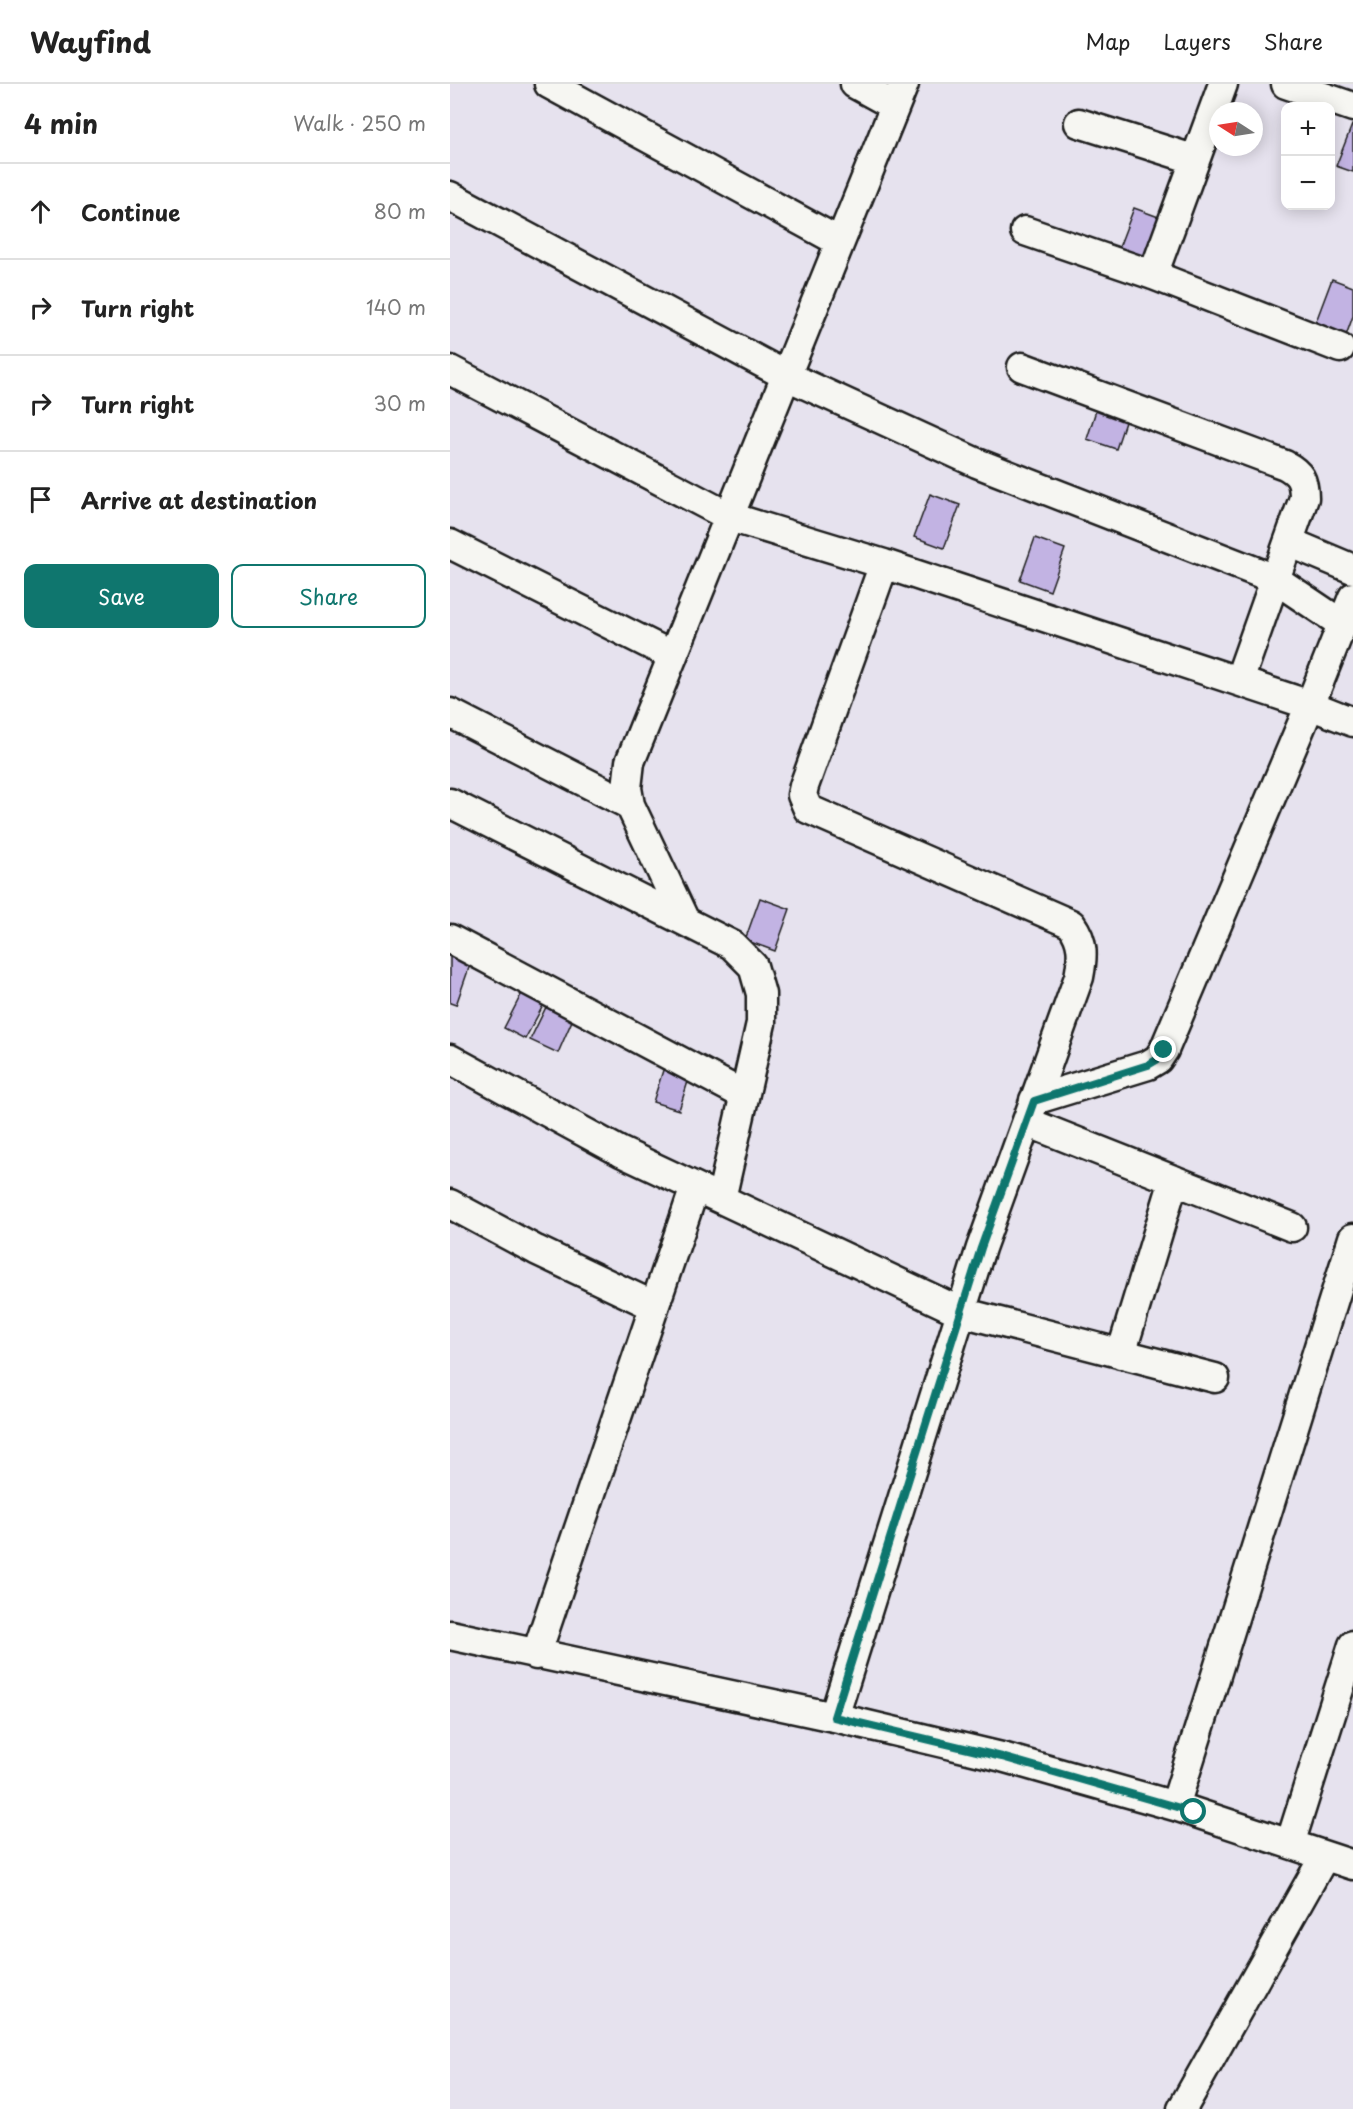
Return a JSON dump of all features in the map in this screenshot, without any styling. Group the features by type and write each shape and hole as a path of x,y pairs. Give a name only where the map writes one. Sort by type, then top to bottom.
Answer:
{"street":[{"path":"549,84 840,242"},
{"path":"685,921 630,805 627,788 630,762 899,95 855,84"},
{"path":"1153,275 1193,159 1223,84"},
{"path":"1286,84 1353,107"},
{"path":"1079,123 1193,159"},
{"path":"450,196 787,376 977,463 1275,579 1342,624"},
{"path":"1025,231 1153,275 1340,348"},
{"path":"1022,367 1285,465 1298,472 1304,483 1304,498 1239,681"},
{"path":"450,370 730,517 884,564 1239,681 1353,722"},
{"path":"1288,542 1353,569"},
{"path":"450,544 673,656"},
{"path":"834,1717 962,1312 1079,977 1083,954 1079,936 1071,924 808,809 804,803 804,786 884,564"},
{"path":"1031,1111 1158,1059 1170,1038 1353,597"},
{"path":"450,713 630,805"},
{"path":"450,803 732,945 753,966 761,994 761,1023 721,1199"},
{"path":"450,939 744,1095"},
{"path":"450,1059 621,1152 962,1312 1215,1378"},
{"path":"1031,1111 1174,1180 1292,1227"},
{"path":"1121,1354 1174,1180"},
{"path":"536,1655 695,1187"},
{"path":"450,1204 536,1250 654,1306"},
{"path":"1175,1806 1353,1238"},
{"path":"450,1635 834,1717 1002,1757 1175,1806 1353,1865"},
{"path":"1290,1844 1353,1645"},
{"path":"1182,2109 1324,1857"}],"building":[{"path":"1353,125 1353,172 1336,166"},
{"path":"1134,208 1164,219 1148,261 1118,250"},
{"path":"1332,279 1353,287 1353,316 1343,344 1312,332"},
{"path":"1098,404 1128,413 1116,449 1087,439"},
{"path":"930,494 960,505 944,548 914,537"},
{"path":"1035,538 1065,549 1050,591 1020,580"},
{"path":"760,898 790,909 775,951 745,940"},
{"path":"450,953 471,962 456,1005 450,1003"},
{"path":"523,991 545,1002 525,1039 504,1028"},
{"path":"548,1003 574,1016 558,1053 530,1040"},
{"path":"665,1064 691,1072 679,1110 653,1102"}],"route":[{"path":"1164,1050 1158,1059 1148,1065 1034,1101 981,1248 834,1717 1002,1757 1194,1812"}]}
